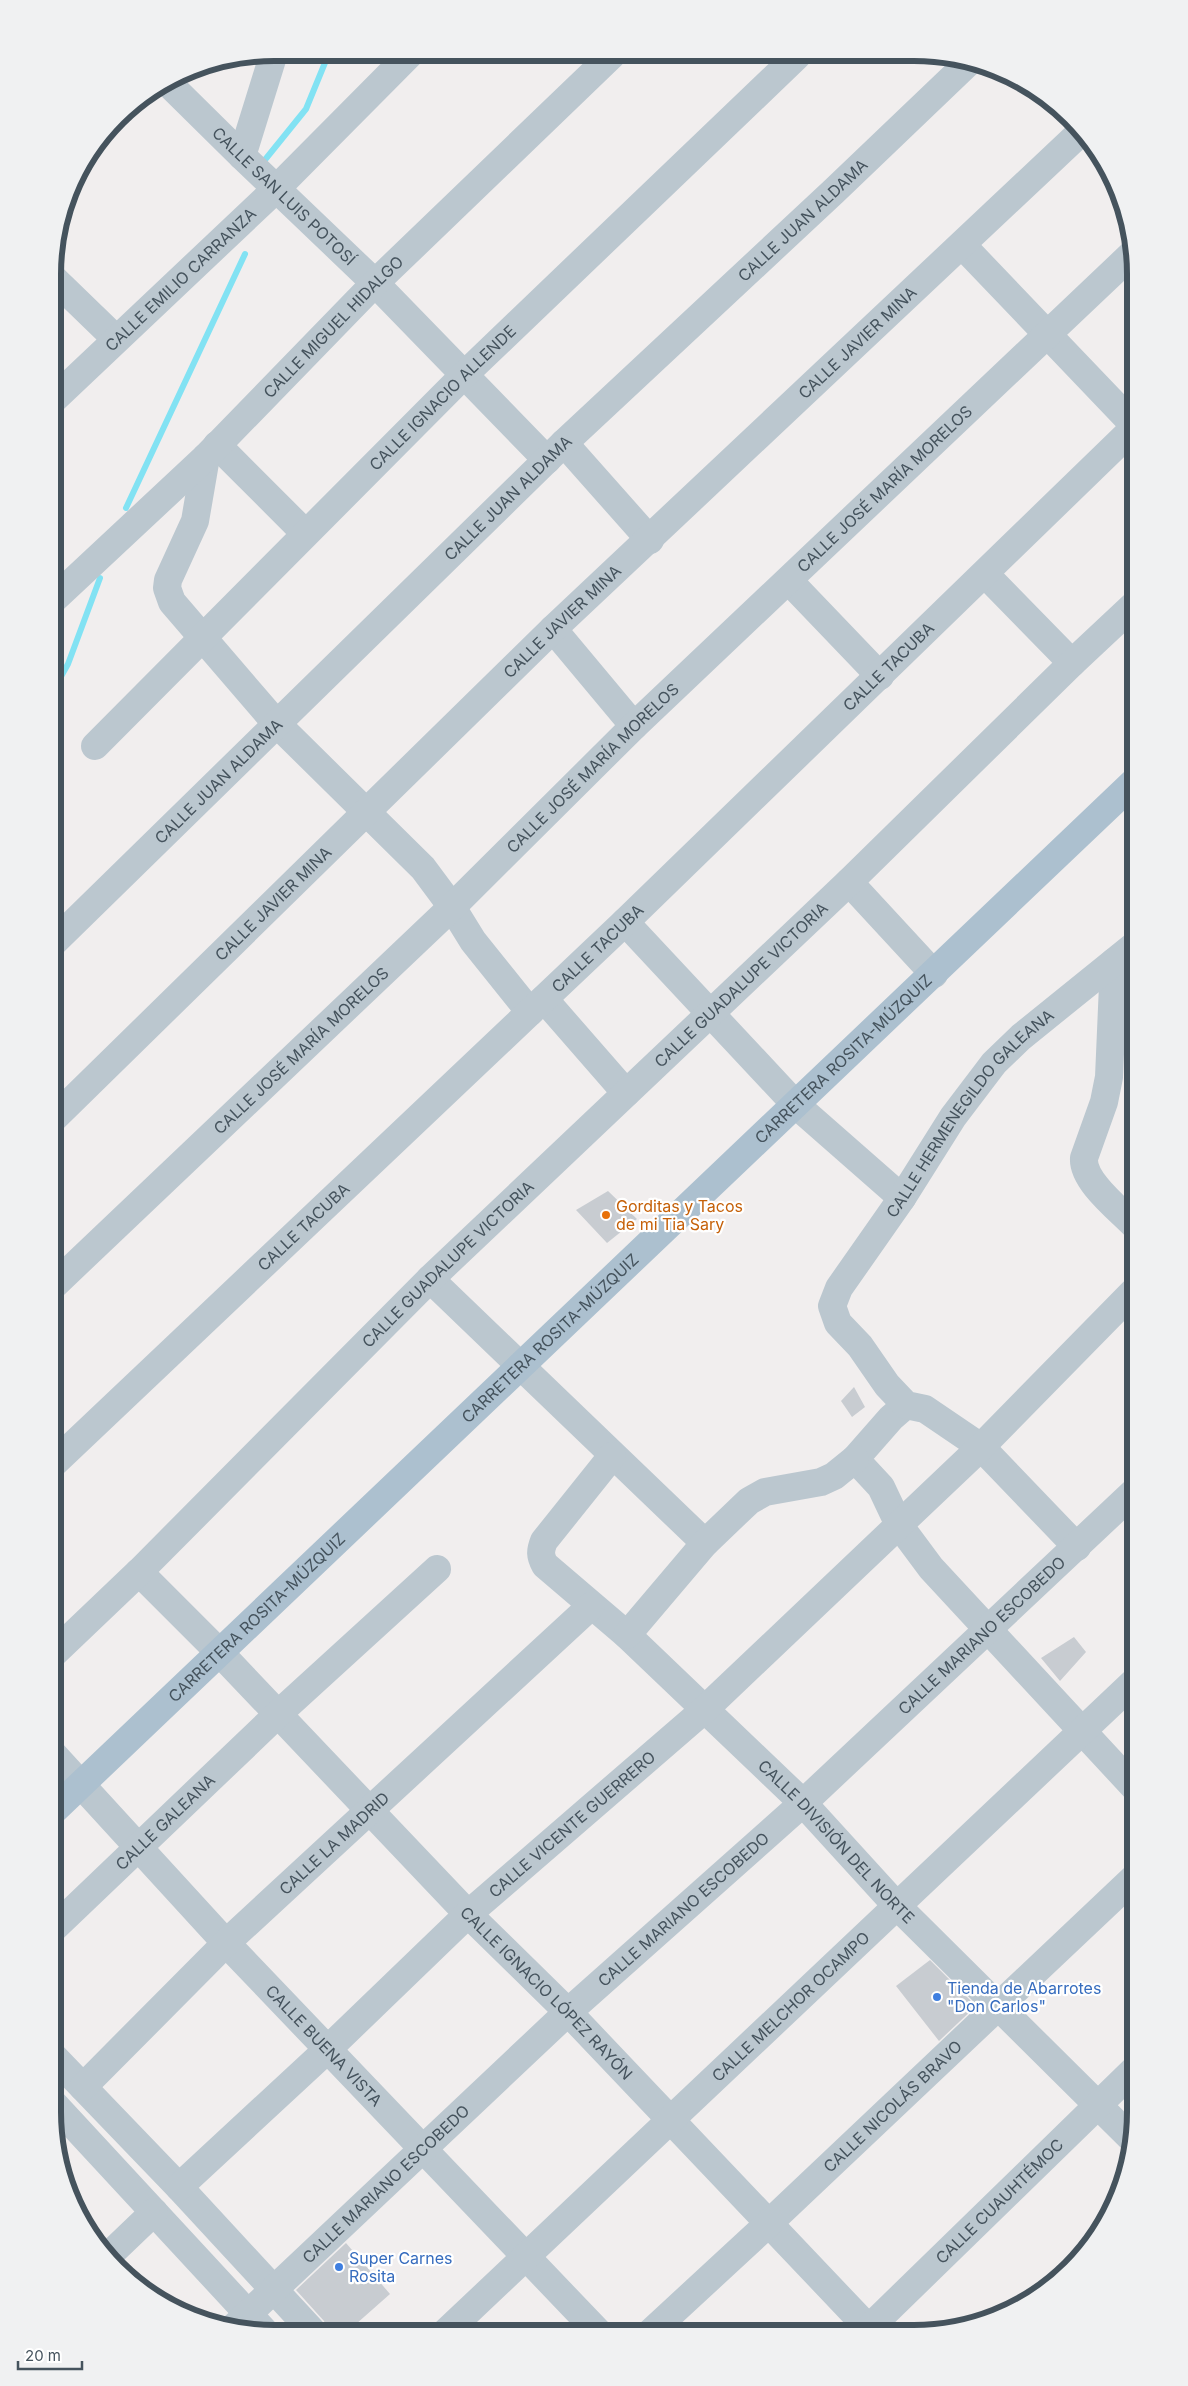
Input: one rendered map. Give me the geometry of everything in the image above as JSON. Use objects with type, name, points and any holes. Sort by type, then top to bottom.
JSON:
[{"type":"main road","name":"CARRETERA ROSITA-MÚZQUIZ","points":[[61,1804],[1127,789]]},
{"type":"street","points":[[242,156],[271,61]]},
{"type":"street","name":"CALLE EMILIO CARRANZA","points":[[61,392],[276,189],[403,61]]},
{"type":"street","name":"CALLE MIGUEL HIDALGO","points":[[61,592],[212,451],[375,282],[606,61]]},
{"type":"street","name":"CALLE IGNACIO ALLENDE","points":[[95,746],[465,374],[788,61]]},
{"type":"street","name":"CALLE JUAN ALDAMA","points":[[61,935],[556,451],[963,67]]},
{"type":"street","name":"CALLE SAN LUIS POTOSÍ","points":[[172,87],[276,189],[375,282],[465,374],[556,451],[650,540]]},
{"type":"street","name":"CALLE JAVIER MINA","points":[[61,1112],[554,629],[1077,137]]},
{"type":"street","points":[[963,246],[1127,418]]},
{"type":"street","name":"CALLE JOSÉ MARÍA MORELOS","points":[[61,1278],[452,906],[634,726],[1126,260]]},
{"type":"street","points":[[61,286],[116,340]]},
{"type":"street","name":"CALLE TACUBA","points":[[61,1456],[625,922],[1127,436]]},
{"type":"street","points":[[305,533],[212,451],[195,521],[168,580],[167,588],[172,602],[276,723],[423,868],[452,906],[472,941],[626,1093]]},
{"type":"street","points":[[985,574],[1072,663],[1127,611]]},
{"type":"street","points":[[789,581],[880,676]]},
{"type":"street","points":[[554,629],[634,726]]},
{"type":"street","name":"CALLE GUADALUPE VICTORIA","points":[[61,1646],[139,1572],[430,1279],[849,882],[1072,663]]},
{"type":"street","points":[[849,882],[934,974]]},
{"type":"street","points":[[625,922],[796,1105],[902,1198]]},
{"type":"street","name":"CALLE HERMENEGILDO GALEANA","points":[[906,1405],[887,1385],[860,1346],[838,1323],[832,1306],[839,1288],[902,1198],[953,1117],[994,1062],[1021,1037],[1127,951]]},
{"type":"street","points":[[1114,962],[1109,1077],[1104,1102],[1084,1158],[1083,1166],[1092,1182],[1127,1218]]},
{"type":"street","points":[[430,1279],[612,1456],[705,1543]]},
{"type":"street","name":"CALLE VICENTE GUERRERO","points":[[179,2187],[328,2049],[468,1914],[704,1710],[981,1447],[1127,1298]]},
{"type":"street","points":[[627,1635],[705,1543],[756,1496],[765,1492],[822,1482],[834,1476],[856,1459],[891,1418],[906,1405],[925,1409],[981,1447],[1077,1547]]},
{"type":"street","name":"CALLE DIVISIÓN DEL NORTE","points":[[612,1456],[544,1542],[540,1550],[541,1558],[545,1565],[627,1635],[803,1803],[896,1906],[1125,2133]]},
{"type":"street","points":[[856,1459],[881,1487],[899,1525],[932,1568],[988,1631],[1127,1779]]},
{"type":"street","name":"CALLE MARIANO ESCOBEDO","points":[[250,2323],[273,2289],[568,2012],[803,1803],[1127,1499]]},
{"type":"street","points":[[278,1714],[436,1569]]},
{"type":"street","name":"CALLE IGNACIO LÓPEZ RAYÓN","points":[[139,1572],[220,1653],[468,1914],[568,2012],[862,2325]]},
{"type":"street","name":"CALLE LA MADRID","points":[[83,2087],[226,1943],[592,1606]]},
{"type":"street","name":"CALLE MELCHOR OCAMPO","points":[[453,2325],[1127,1689]]},
{"type":"street","name":"CALLE GALEANA","points":[[61,1921],[278,1714]]},
{"type":"street","name":"CALLE BUENA VISTA","points":[[61,1763],[226,1943],[591,2325]]},
{"type":"street","name":"CALLE NICOLÁS BRAVO","points":[[659,2325],[1127,1885]]},
{"type":"street","points":[[61,2065],[179,2187],[306,2325]]},
{"type":"street","name":"CALLE CUAUHTÉMOC","points":[[876,2325],[1127,2077]]},
{"type":"street","points":[[61,2115],[154,2212],[248,2323]]},
{"type":"street","points":[[113,2251],[154,2212]]},
{"type":"building","name":"Gorditas y Tacos de mi Tia Sary","points":[[608,1191],[637,1219],[607,1243],[576,1210]]},
{"type":"building","points":[[854,1387],[865,1407],[852,1417],[841,1401]]},
{"type":"building","points":[[1074,1637],[1086,1652],[1060,1681],[1041,1658]]},
{"type":"building","name":"Tienda de Abarrotes \"Don Carlos\"","points":[[930,1960],[976,2006],[939,2041],[896,1986]]},
{"type":"building","name":"Super Carnes Rosita","points":[[346,2243],[390,2294],[355,2325],[325,2325],[296,2290]]},
{"type":"waterway","points":[[264,161],[306,109],[326,61]]},
{"type":"waterway","points":[[126,508],[245,254]]},
{"type":"waterway","points":[[61,676],[68,664],[100,578]]},
{"type":"place","name":"Gorditas y Tacos de mi Tia Sary","points":[[606,1215]]},
{"type":"place","name":"Tienda de Abarrotes \"Don Carlos\"","points":[[937,1997]]},
{"type":"place","name":"Super Carnes Rosita","points":[[339,2267]]}]
